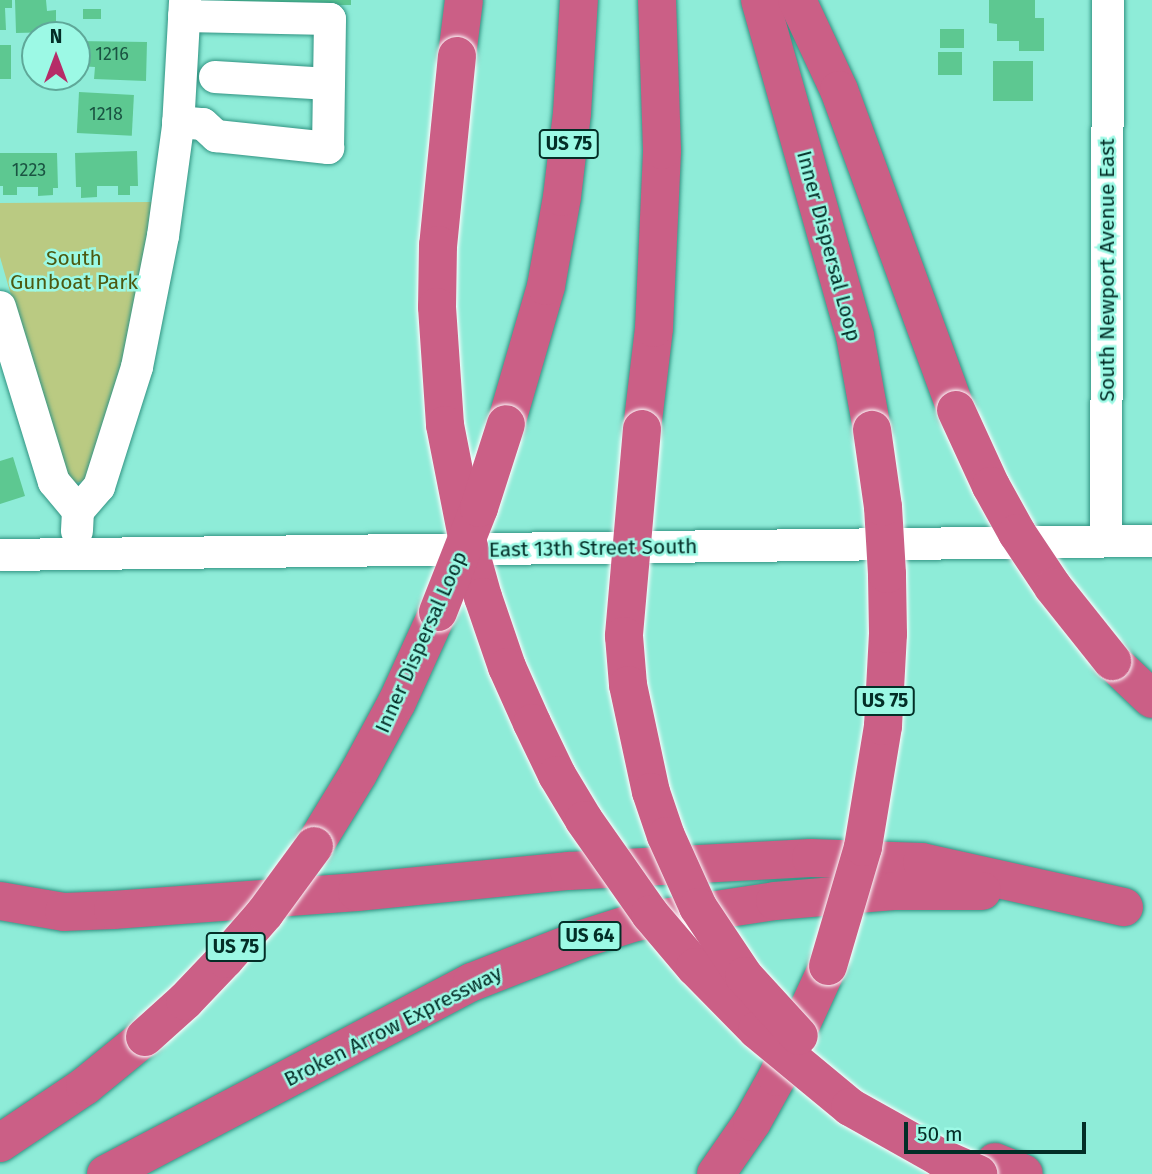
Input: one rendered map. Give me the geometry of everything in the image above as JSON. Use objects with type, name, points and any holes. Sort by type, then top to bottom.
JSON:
[{"type":"highway","points":[[464,0],[438,245],[437,320],[445,425],[454,481],[483,597],[507,667],[532,723],[557,775],[584,820],[650,914],[695,967],[757,1030],[850,1107],[939,1157],[999,1170]]},
{"type":"highway","name":"Inner Dispersal Loop","points":[[0,1143],[85,1086],[145,1037],[186,1001],[225,959],[265,913],[314,846],[358,774],[397,702],[438,612],[479,508],[546,286],[562,197],[572,114],[579,0]]},
{"type":"highway","points":[[657,0],[662,149],[654,328],[626,591],[628,685],[651,792],[666,836],[698,907],[744,975],[816,1053],[887,1107],[999,1170]]},
{"type":"highway","name":"Inner Dispersal Loop","points":[[716,1174],[752,1122],[810,1011],[846,914],[874,792],[883,726],[888,634],[883,507],[855,336],[760,0]]},
{"type":"highway","points":[[797,0],[839,90],[956,410],[1017,533],[1053,587],[1112,662],[1152,699]]},
{"type":"highway","points":[[0,901],[64,912],[113,910],[358,892],[569,871],[811,858],[922,862],[1138,910]]},
{"type":"highway","name":"Broken Arrow Expressway","points":[[106,1174],[472,982],[582,939],[635,922],[775,901],[894,891],[1009,892],[1138,910]]},
{"type":"street","name":"South Newport Avenue East","points":[[1104,540],[1108,0]]},
{"type":"street","points":[[76,555],[78,510],[99,487],[137,367],[163,236],[178,122],[184,8],[330,19],[328,148],[216,136],[202,124],[178,122]]},
{"type":"street","points":[[215,77],[329,84]]},
{"type":"street","points":[[0,307],[54,482],[78,510]]},
{"type":"street","name":"East 13th Street South","points":[[0,555],[1152,541]]},
{"type":"green space","name":"South Gunboat Park","points":[[152,202],[128,349],[87,480],[76,483],[69,479],[54,444],[0,257],[0,203]]},
{"type":"building","points":[[0,0],[12,0],[12,8],[5,8],[6,30],[0,30]]},
{"type":"building","points":[[15,0],[46,0],[47,11],[56,10],[56,21],[21,21],[21,33],[16,33]]},
{"type":"building","points":[[224,0],[351,0],[351,5],[224,6]]},
{"type":"building","points":[[989,0],[1035,0],[1035,18],[1044,18],[1044,51],[1019,51],[1019,41],[997,41],[997,24],[989,23]]},
{"type":"building","points":[[83,9],[101,9],[101,19],[83,19]]},
{"type":"building","points":[[940,29],[964,29],[964,48],[940,48]]},
{"type":"building","points":[[91,41],[147,42],[146,81],[94,79],[95,67],[91,67]]},
{"type":"building","points":[[0,45],[11,45],[11,79],[0,79]]},
{"type":"building","points":[[938,52],[962,52],[962,75],[938,75]]},
{"type":"building","points":[[993,61],[1033,61],[1033,101],[993,101]]},
{"type":"building","points":[[79,92],[134,95],[132,136],[77,133]]},
{"type":"building","points":[[137,151],[138,186],[130,186],[130,195],[118,195],[118,186],[97,186],[97,197],[81,198],[81,187],[76,187],[75,153]]},
{"type":"building","points":[[0,153],[57,153],[58,188],[53,188],[53,195],[38,196],[38,187],[17,187],[17,195],[3,195],[3,186],[0,186]]},
{"type":"building","points":[[13,457],[25,496],[0,504],[0,461]]}]
